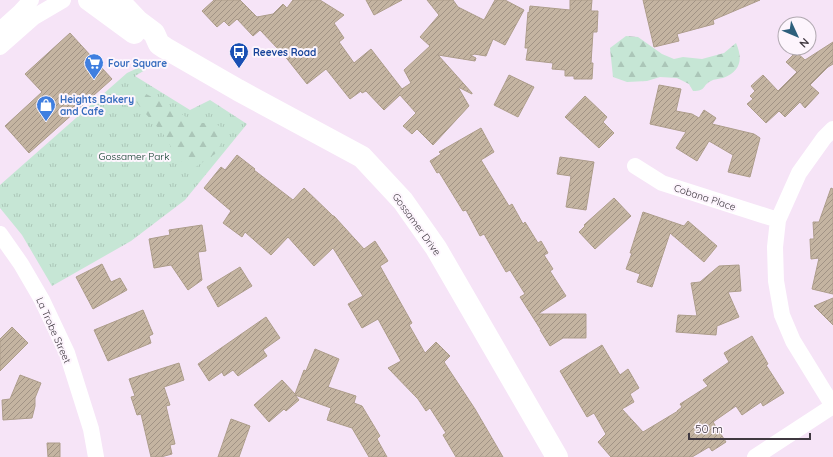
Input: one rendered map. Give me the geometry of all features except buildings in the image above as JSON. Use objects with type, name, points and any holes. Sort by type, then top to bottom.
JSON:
[{"type":"main road","name":"Gossamer Drive","points":[[89,0],[146,43],[159,44],[362,158],[403,201],[436,248],[557,457]]},
{"type":"main road","name":"Gossamer Drive","points":[[118,0],[138,21],[154,33],[159,44]]},
{"type":"street","points":[[0,30],[31,0]]},
{"type":"street","points":[[0,47],[34,17],[63,0]]},
{"type":"street","points":[[755,457],[833,406],[793,342],[782,316],[776,281],[775,247],[778,220],[799,173],[824,138],[833,129]]},
{"type":"street","name":"Cobana Place","points":[[635,166],[662,183],[778,220]]},
{"type":"street","name":"La Trobe Street","points":[[0,234],[21,264],[42,300],[67,353],[91,429],[96,457]]},
{"type":"green space","points":[[626,36],[638,37],[662,54],[674,59],[683,57],[702,59],[724,53],[736,43],[740,59],[739,64],[734,72],[723,78],[712,80],[702,89],[697,91],[693,91],[689,84],[677,78],[660,77],[647,81],[627,82],[613,77],[610,48]]},
{"type":"green space","name":"Gossamer Park","points":[[155,60],[152,66],[135,76],[190,110],[210,100],[247,124],[185,200],[131,241],[52,286],[22,235],[0,208],[0,185],[127,73]]},
{"type":"green space","points":[[136,89],[166,104],[189,119],[202,123],[214,123],[228,131],[215,154],[191,170],[177,157],[164,135],[132,96]]},
{"type":"place","name":"Reeves Road","points":[[239,69]]},
{"type":"place","name":"Four Square","points":[[94,80]]},
{"type":"place","name":"Heights Bakery and Cafe","points":[[46,122]]}]
